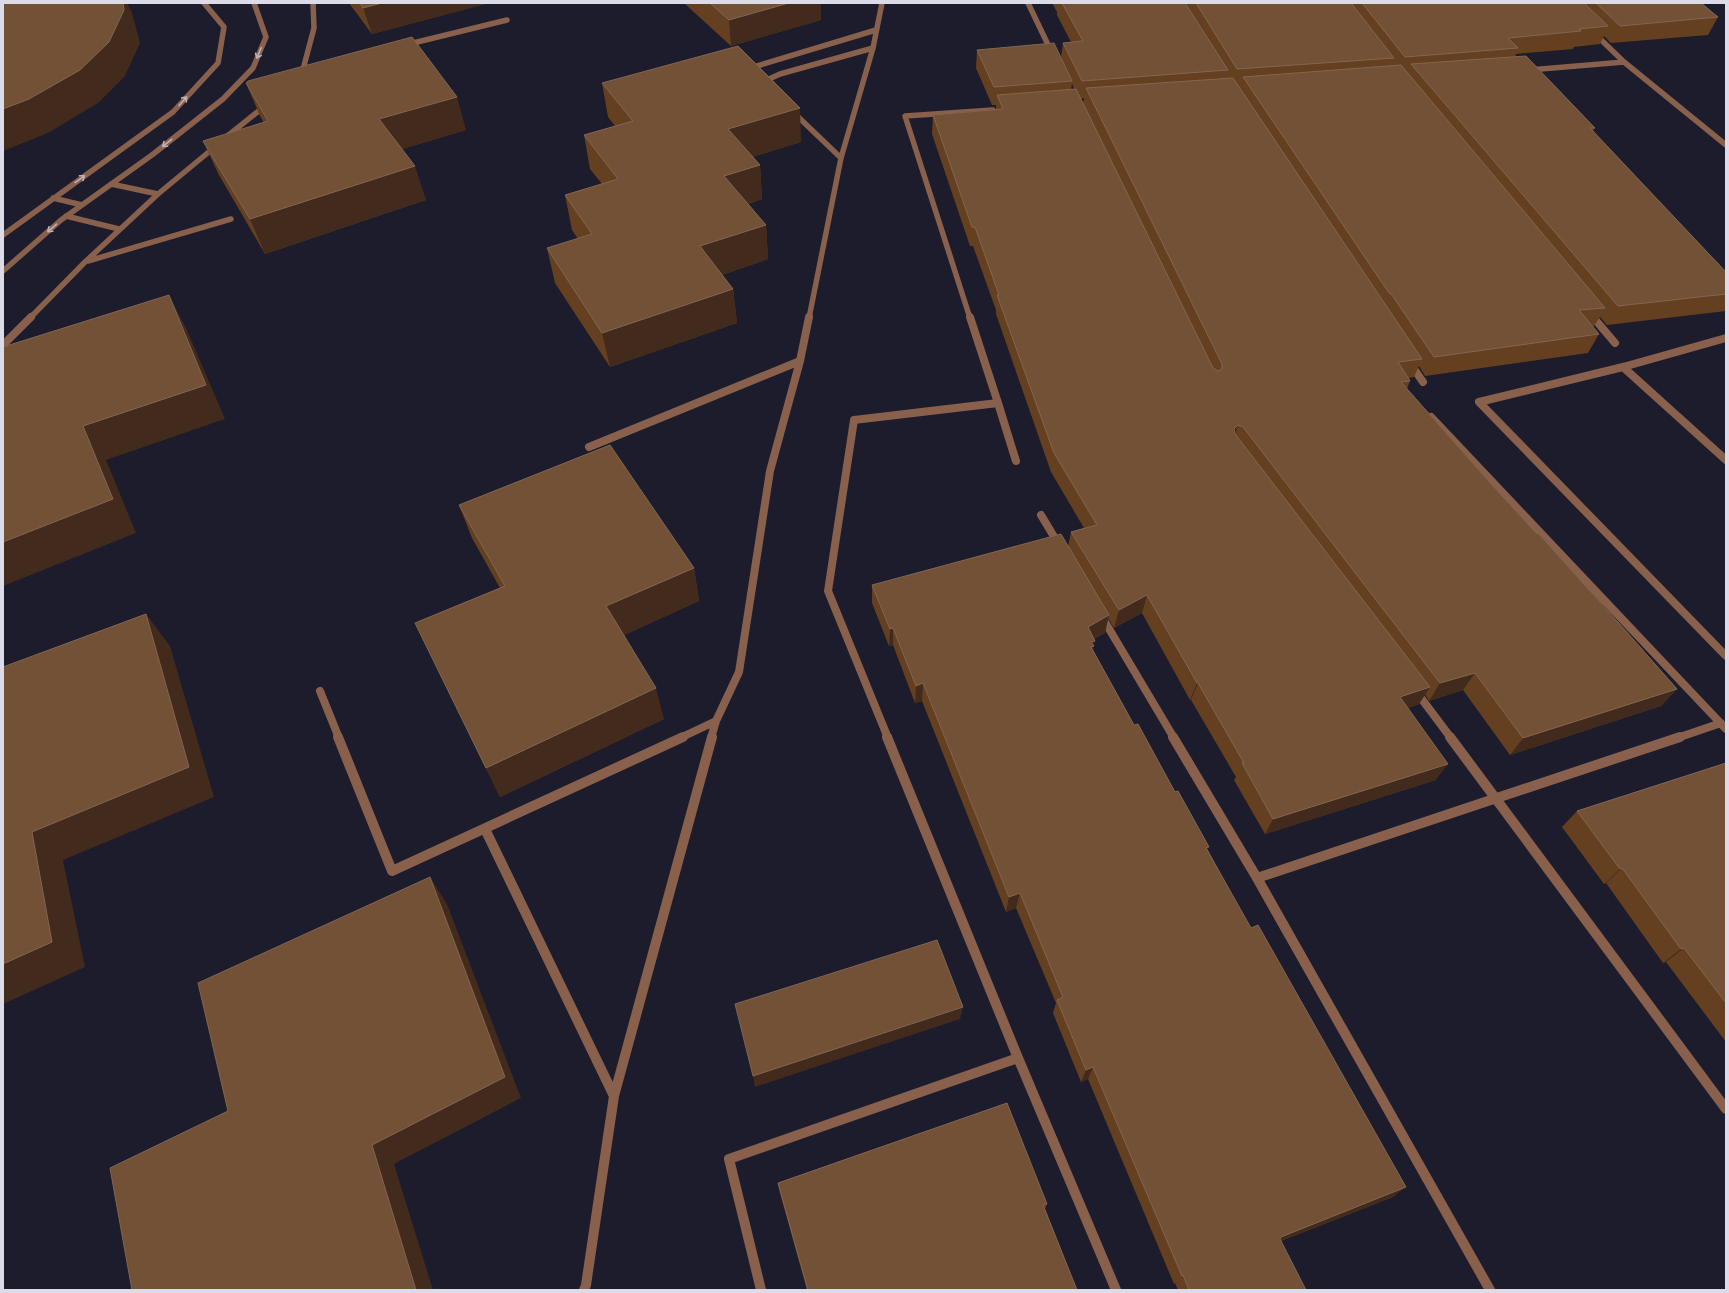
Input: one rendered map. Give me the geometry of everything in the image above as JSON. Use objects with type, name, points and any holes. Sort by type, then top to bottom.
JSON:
[{"type":"street","points":[[3,235],[173,112],[218,63],[224,27],[204,3]]},
{"type":"street","points":[[3,271],[66,216],[152,155],[223,99],[253,68],[266,37],[254,3]]},
{"type":"street","points":[[295,82],[301,77],[314,28],[313,3]]},
{"type":"street","points":[[584,1290],[586,1285],[614,1096],[716,721],[739,672],[770,471],[800,361],[840,158],[874,48],[882,3]]},
{"type":"street","points":[[1028,3],[1054,57]]},
{"type":"street","points":[[401,46],[507,20]]},
{"type":"street","points":[[744,70],[876,30]]},
{"type":"street","points":[[1591,30],[1624,62],[1726,145]]},
{"type":"street","points":[[773,92],[768,87],[769,79],[780,74],[874,48]]},
{"type":"street","points":[[1523,70],[1624,62]]},
{"type":"street","points":[[303,69],[311,68]]},
{"type":"street","points":[[3,345],[119,229],[158,194],[272,101]]},
{"type":"street","points":[[790,108],[840,158]]},
{"type":"street","points":[[999,110],[905,116],[1016,461]]},
{"type":"street","points":[[111,184],[158,194]]},
{"type":"street","points":[[53,198],[82,205]]},
{"type":"street","points":[[66,216],[119,229]]},
{"type":"street","points":[[85,262],[231,219]]},
{"type":"street","points":[[1585,306],[1615,343]]},
{"type":"street","points":[[1726,338],[1623,367],[1480,402],[1726,656]]},
{"type":"street","points":[[1406,356],[1423,382]]},
{"type":"street","points":[[589,447],[800,361]]},
{"type":"street","points":[[1623,367],[1726,460]]},
{"type":"street","points":[[998,404],[854,420],[828,591],[1018,1058],[1116,1290]]},
{"type":"street","points":[[1257,878],[1497,798],[1723,726],[1431,417]]},
{"type":"street","points":[[1041,515],[1066,556]]},
{"type":"street","points":[[1098,611],[1257,878],[1490,1290]]},
{"type":"street","points":[[1411,684],[1726,1108]]},
{"type":"street","points":[[320,691],[392,870],[485,829],[716,721]]},
{"type":"street","points":[[485,829],[614,1096]]},
{"type":"street","points":[[761,1290],[729,1159],[1018,1058]]},
{"type":"building","points":[[3,3],[123,3],[124,10],[109,42],[80,70],[29,99],[3,109]]},
{"type":"building","points":[[360,3],[382,3],[363,8]]},
{"type":"building","points":[[710,3],[789,3],[729,20]]},
{"type":"building","points":[[1062,3],[1185,3],[1228,70],[1082,81],[1063,43],[1083,41]]},
{"type":"building","points":[[1196,3],[1351,3],[1394,58],[1237,69]]},
{"type":"building","points":[[1362,3],[1584,3],[1608,26],[1579,29],[1581,31],[1508,38],[1518,48],[1405,57]]},
{"type":"building","points":[[1596,3],[1701,3],[1718,17],[1620,26]]},
{"type":"building","points":[[412,37],[457,97],[379,119],[415,166],[250,219],[203,141],[268,121],[246,83],[248,81]]},
{"type":"building","points":[[1054,43],[1072,81],[994,87],[977,50]]},
{"type":"building","points":[[738,46],[800,108],[728,129],[760,165],[724,176],[766,225],[700,246],[733,289],[602,333],[547,248],[592,234],[565,195],[618,179],[584,135],[633,121],[602,83]]},
{"type":"building","points":[[1526,56],[1595,128],[1590,128],[1726,272],[1726,294],[1618,306],[1411,64]]},
{"type":"building","points":[[1401,65],[1605,308],[1579,310],[1599,334],[1434,357],[1243,77]]},
{"type":"building","points":[[1233,78],[1422,359],[1398,362],[1410,381],[1401,382],[1677,689],[1523,738],[1475,673],[1440,683],[1243,427],[1238,425],[1234,429],[1235,434],[1430,687],[1400,697],[1448,764],[1273,819],[1242,763],[1244,763],[1147,595],[1119,610],[1071,532],[1097,525],[1054,453],[997,295],[999,295],[975,227],[972,227],[933,115],[1003,109],[997,95],[1076,89],[1213,368],[1218,371],[1222,369],[1222,364],[1086,88]]},
{"type":"building","points":[[169,295],[206,385],[83,426],[113,499],[3,542],[3,347]]},
{"type":"building","points":[[610,445],[694,568],[606,606],[656,688],[486,768],[415,623],[505,586],[459,505]]},
{"type":"building","points":[[1061,534],[1109,615],[1088,627],[1095,641],[1091,642],[1094,646],[1091,647],[1134,725],[1138,724],[1175,792],[1178,791],[1209,847],[1206,848],[1251,928],[1258,925],[1406,1187],[1281,1237],[1280,1239],[1306,1290],[1189,1290],[1093,1067],[1086,1070],[1057,1000],[1063,997],[1020,893],[1009,897],[923,683],[916,686],[893,628],[890,629],[872,585]]},
{"type":"building","points":[[146,614],[189,767],[32,832],[52,942],[3,964],[3,667]]},
{"type":"building","points":[[1726,763],[1726,1003],[1684,948],[1681,949],[1622,868],[1620,869],[1577,811]]},
{"type":"building","points":[[430,877],[505,1077],[372,1145],[416,1290],[132,1290],[110,1168],[228,1111],[198,983]]},
{"type":"building","points":[[937,940],[963,1007],[753,1076],[735,1004]]},
{"type":"building","points":[[1007,1103],[1047,1204],[1043,1205],[1077,1290],[808,1290],[778,1183]]}]
